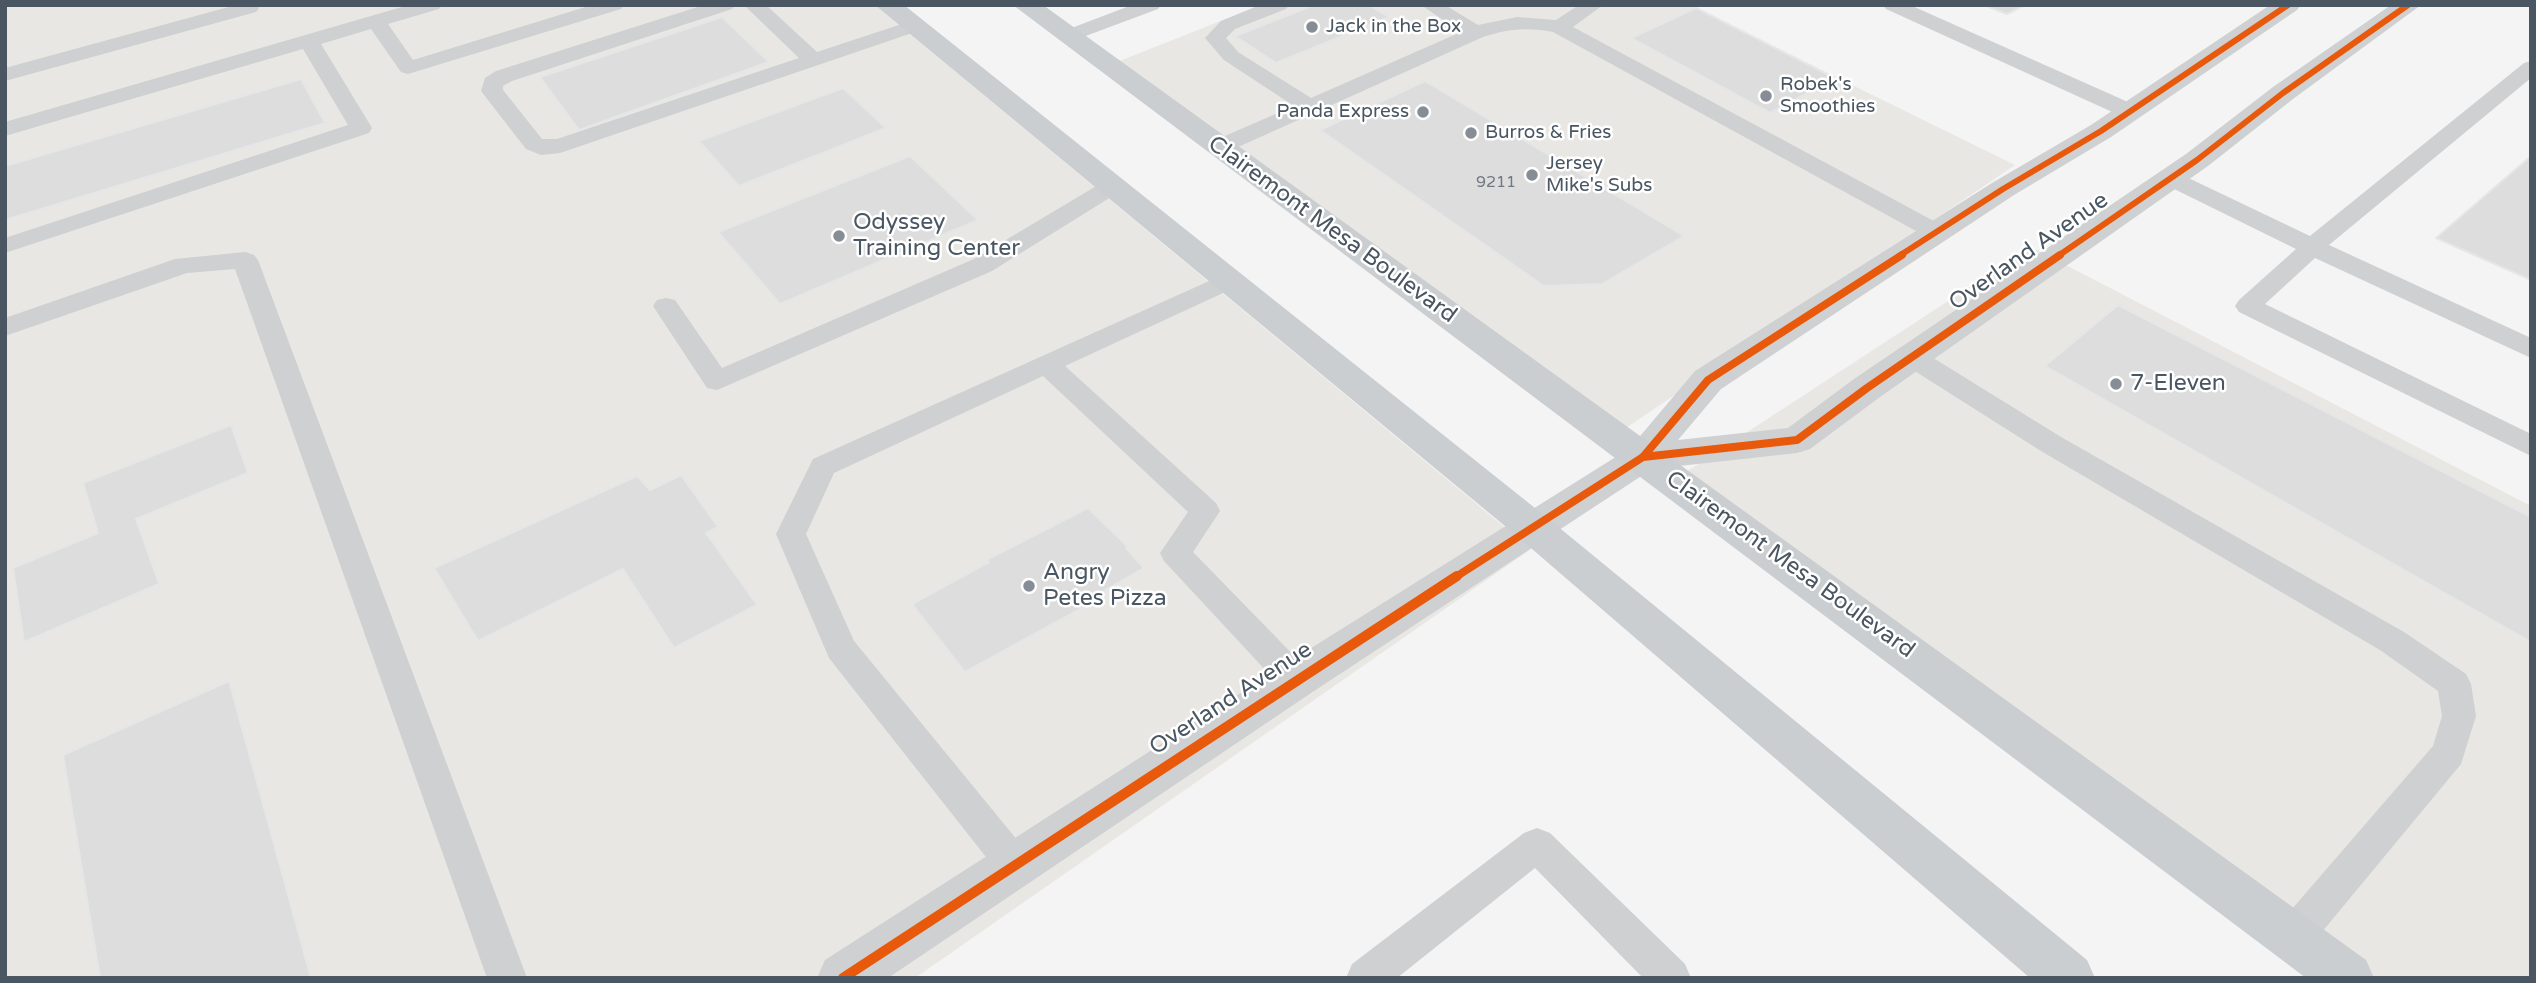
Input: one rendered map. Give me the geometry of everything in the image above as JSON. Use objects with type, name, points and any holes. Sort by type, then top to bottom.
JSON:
[{"type":"main road","points":[[888,5],[1531,526],[2069,978]]},
{"type":"main road","name":"Clairemont Mesa Boulevard","points":[[1026,5],[2348,978]]},
{"type":"street","name":"Overland Avenue","points":[[859,973],[1014,864],[1531,526],[1643,457],[1708,380],[2129,111],[2288,5]]},
{"type":"street","name":"Overland Avenue","points":[[1643,457],[1797,440],[2170,178],[2283,93],[2408,5]]},
{"type":"lane","points":[[5,75],[249,8],[247,5]]},
{"type":"lane","points":[[5,129],[432,5]]},
{"type":"lane","points":[[376,22],[408,68],[614,5]]},
{"type":"lane","points":[[725,5],[504,76],[493,83],[492,90],[534,144],[541,148],[550,147],[568,144],[914,26]]},
{"type":"lane","points":[[754,5],[814,61]]},
{"type":"lane","points":[[1068,36],[1151,5]]},
{"type":"lane","points":[[1279,5],[1228,25],[1215,38],[1231,56],[1309,106]]},
{"type":"lane","points":[[1431,5],[1476,33]]},
{"type":"lane","points":[[1559,27],[1593,5]]},
{"type":"lane","points":[[1893,5],[2129,111]]},
{"type":"lane","points":[[1219,147],[1476,33],[1502,23],[1531,21],[1559,27],[1936,232]]},
{"type":"lane","points":[[5,246],[361,128],[309,41]]},
{"type":"lane","points":[[2531,67],[2312,247],[2248,306],[2531,446]]},
{"type":"lane","points":[[2170,178],[2531,349]]},
{"type":"lane","points":[[666,306],[717,381],[983,265],[1111,187]]},
{"type":"lane","points":[[5,327],[184,265],[245,260],[507,978]]},
{"type":"lane","points":[[1014,864],[841,649],[791,534],[823,466],[1227,281]]},
{"type":"lane","points":[[1912,357],[2051,444],[2392,641],[2454,684],[2459,716],[2449,753],[2294,937]]},
{"type":"lane","points":[[1046,364],[1205,511],[1175,553],[1296,680]]},
{"type":"lane","points":[[1366,978],[1537,845],[1671,978]]},
{"type":"shaded area","points":[[5,5],[875,5],[1531,549],[915,978],[5,978]]},
{"type":"shaded area","points":[[1261,5],[1689,5],[2015,165],[1626,428],[1117,62]]},
{"type":"shaded area","points":[[2031,247],[2531,506],[2531,978],[2376,978],[1686,472]]},
{"type":"building","name":"Jack in the Box","points":[[1314,5],[1368,5],[1389,17],[1276,63],[1235,36]]},
{"type":"building","points":[[1984,5],[2025,5],[2007,14]]},
{"type":"building","points":[[1696,8],[1835,78],[1770,113],[1631,38]]},
{"type":"building","points":[[722,17],[769,62],[579,130],[540,77]]},
{"type":"building","points":[[301,79],[325,123],[5,220],[5,166]]},
{"type":"building","points":[[1425,81],[1684,236],[1602,284],[1544,286],[1320,130]]},
{"type":"building","points":[[843,88],[886,128],[739,186],[699,141]]},
{"type":"building","points":[[910,156],[978,220],[780,304],[718,232]]},
{"type":"building","points":[[2531,156],[2531,280],[2436,238]]},
{"type":"building","points":[[2118,305],[2531,517],[2531,642],[2045,366]]},
{"type":"building","points":[[231,425],[248,473],[136,519],[159,584],[24,642],[13,568],[98,533],[83,483]]},
{"type":"building","points":[[681,475],[718,527],[706,533],[757,605],[674,648],[623,569],[478,641],[434,568],[637,476],[650,490]]},
{"type":"building","name":"Angry Petes Pizza","points":[[1088,508],[1128,547],[1126,548],[1144,568],[1079,605],[1082,608],[965,672],[912,604],[989,562],[986,560]]},
{"type":"building","points":[[229,681],[311,978],[100,978],[63,755]]},
{"type":"cycle path","points":[[843,978],[1296,680],[1643,457],[1708,380],[2003,189],[2101,131],[2288,5]]},
{"type":"cycle path","points":[[1643,457],[1797,440],[1867,388],[2197,160],[2283,93],[2408,5]]},
{"type":"place","name":"Jack in the Box","points":[[1312,27]]},
{"type":"place","name":"Robek's Smoothies","points":[[1766,96]]},
{"type":"place","name":"Panda Express","points":[[1423,112]]},
{"type":"place","name":"Burros & Fries","points":[[1471,133]]},
{"type":"place","name":"Jersey Mike's Subs","points":[[1532,175]]},
{"type":"place","name":"Odyssey Training Center","points":[[839,236]]},
{"type":"place","name":"7-Eleven","points":[[2116,384]]},
{"type":"place","name":"Angry Petes Pizza","points":[[1029,586]]}]
